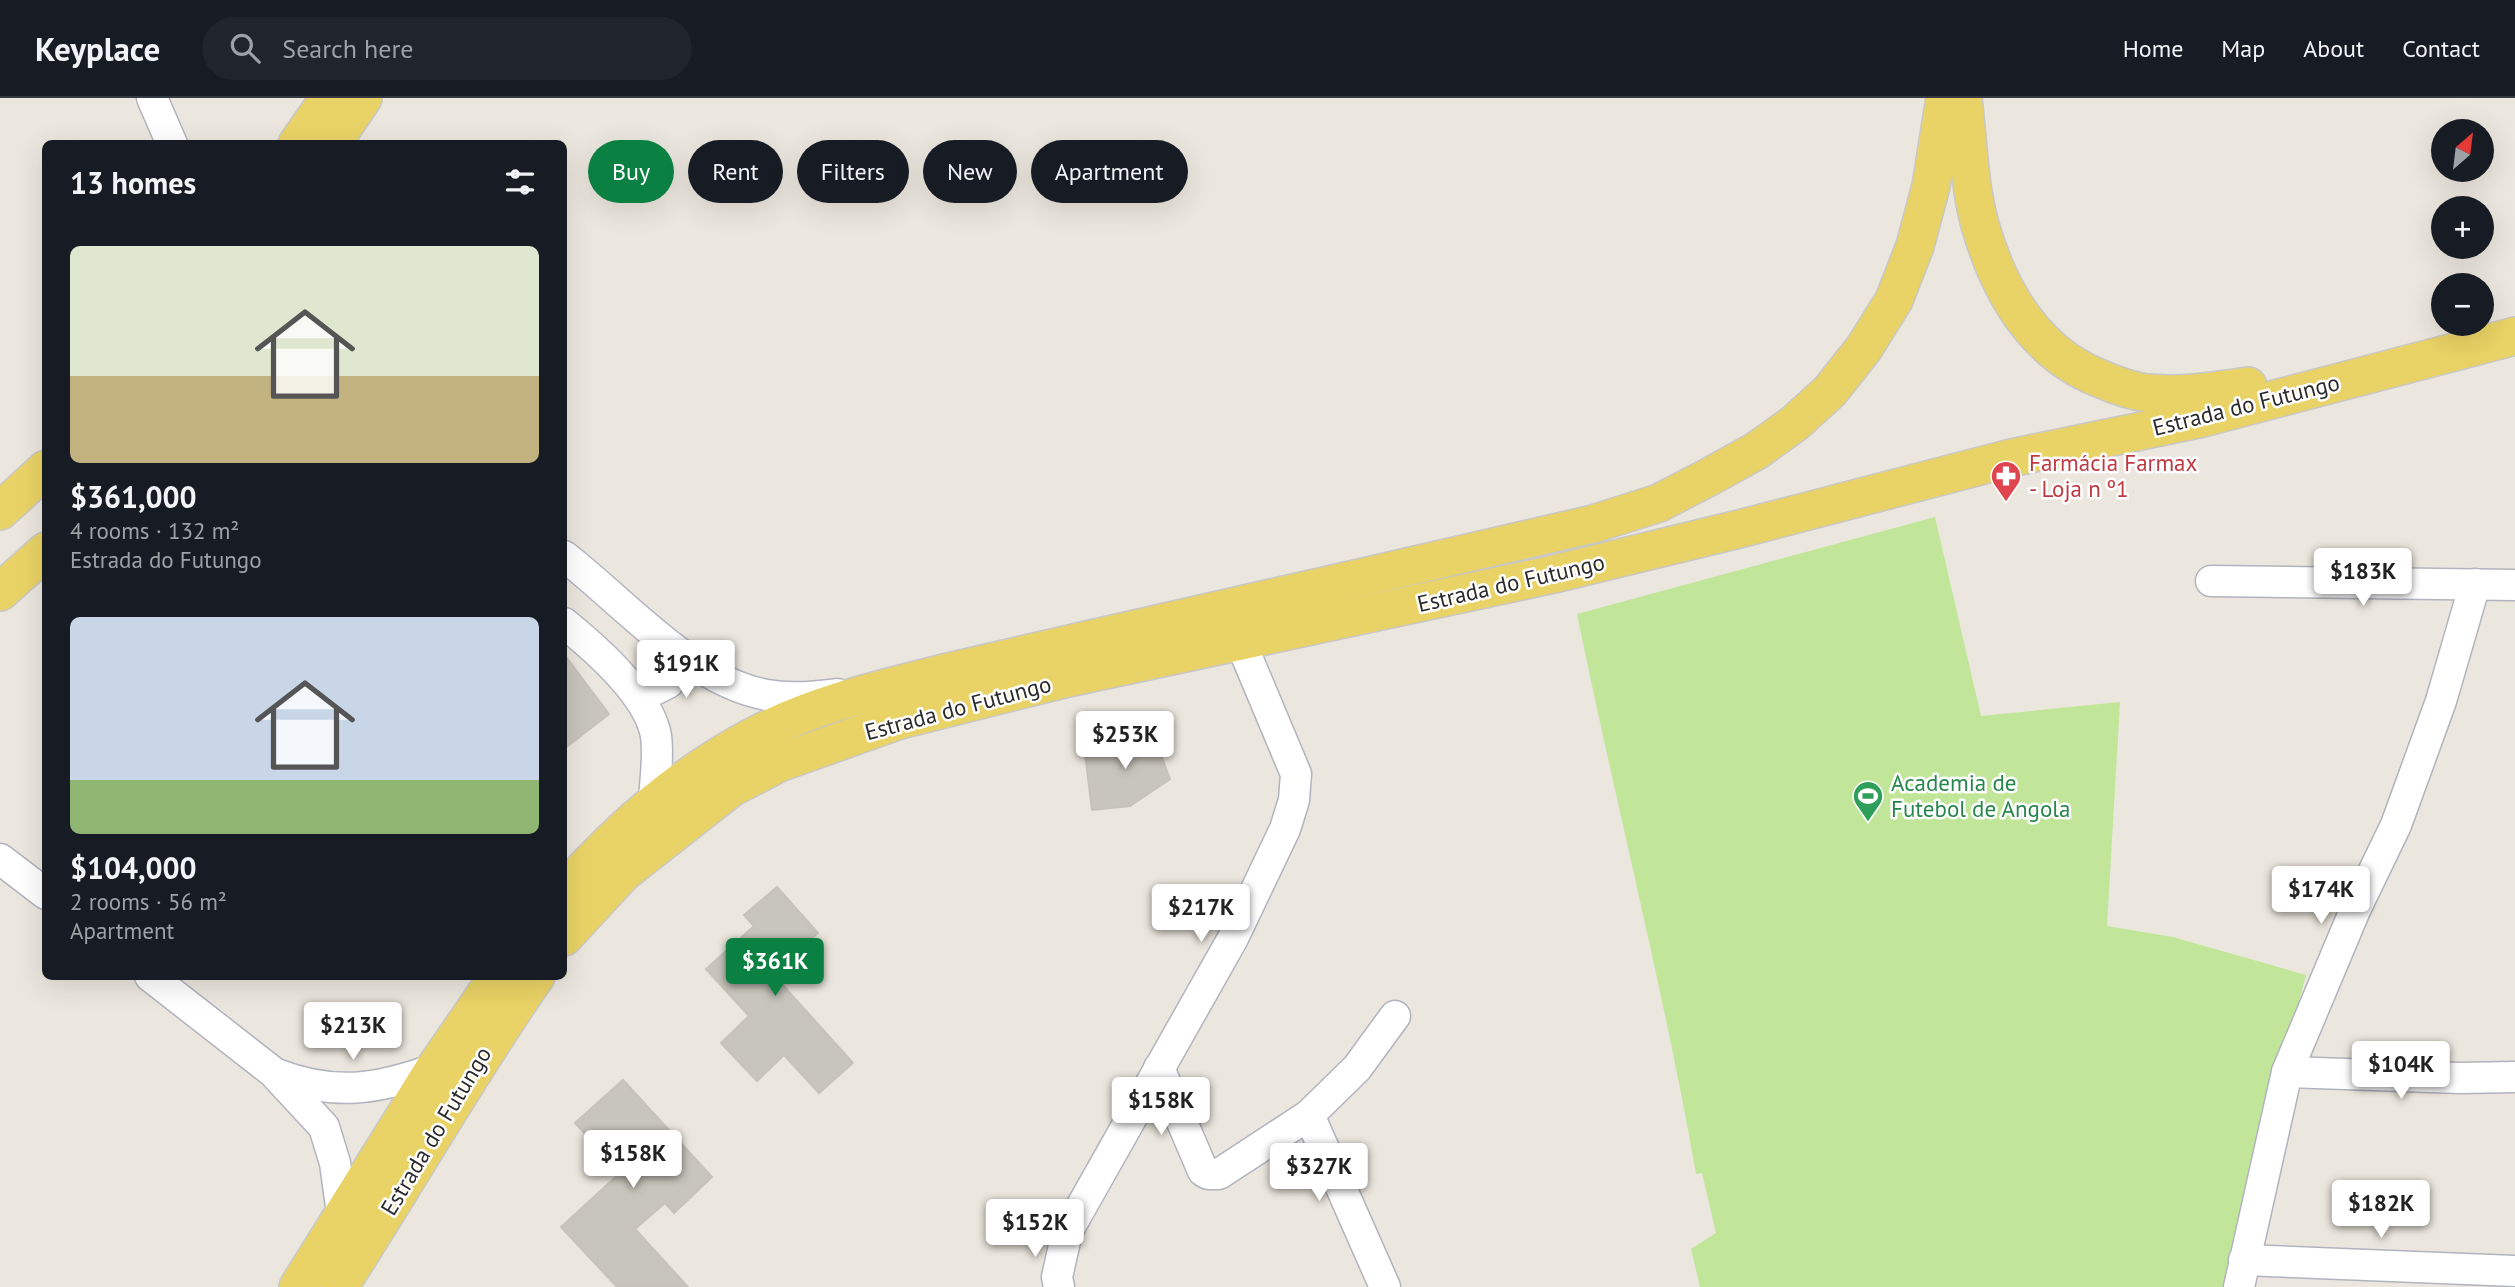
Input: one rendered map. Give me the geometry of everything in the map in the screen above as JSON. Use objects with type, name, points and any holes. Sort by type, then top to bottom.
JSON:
[{"type":"main road","points":[[300,140],[328,98]]},
{"type":"main road","points":[[335,140],[363,98]]},
{"type":"main road","name":"Estrada do Futungo","points":[[567,888],[602,848],[654,801],[709,761],[759,733],[819,707],[883,688],[1593,524],[1659,503],[1709,477],[1795,424],[1830,391],[1864,348],[1894,300],[1915,246],[1931,186],[1945,98]]},
{"type":"main road","points":[[1962,98],[1975,201],[1995,268],[2026,324],[2039,339],[2070,365],[2115,385],[2144,393],[2178,394],[2422,359]]},
{"type":"main road","name":"Estrada do Futungo","points":[[567,934],[623,873],[731,788],[779,763],[900,720],[1064,679],[1567,571],[2011,458],[2199,419],[2515,336]]},
{"type":"main road","points":[[0,511],[42,473]]},
{"type":"main road","points":[[0,592],[42,555]]},
{"type":"main road","name":"Estrada do Futungo","points":[[298,1287],[434,1069],[495,980]]},
{"type":"main road","name":"Estrada do Futungo","points":[[339,1287],[491,1042],[533,980]]},
{"type":"street","points":[[152,98],[170,140]]},
{"type":"street","points":[[567,559],[670,647],[722,679],[768,695],[828,695],[883,688]]},
{"type":"street","points":[[2211,581],[2515,584]]},
{"type":"street","points":[[2475,584],[2441,701],[2396,825],[2355,910],[2287,1072],[2242,1273],[2515,1271]]},
{"type":"street","points":[[567,626],[632,687],[646,707],[656,733],[654,801]]},
{"type":"street","points":[[1059,1287],[1057,1277],[1067,1232],[1233,938],[1285,829],[1294,800],[1296,774],[1241,643]]},
{"type":"street","points":[[632,687],[652,691],[668,682],[674,666],[670,647]]},
{"type":"street","points":[[0,859],[42,891]]},
{"type":"street","points":[[155,980],[273,1072],[324,1127],[335,1163],[342,1214]]},
{"type":"street","points":[[1160,1068],[1203,1171],[1219,1174],[1309,1115],[1357,1068],[1395,1016]]},
{"type":"street","points":[[273,1072],[304,1084],[338,1089],[401,1081],[434,1069]]},
{"type":"street","points":[[2287,1072],[2460,1078],[2515,1077]]},
{"type":"street","points":[[1309,1115],[1385,1287]]},
{"type":"green space","name":"Academia de Futebol de Angola","points":[[1935,517],[1981,716],[2120,702],[2107,926],[2173,937],[2306,975],[2266,1126],[2232,1287],[1700,1287],[1691,1249],[1716,1233],[1702,1173],[1696,1174],[1669,1033],[1577,614]]},
{"type":"building","points":[[567,658],[609,714],[567,747]]},
{"type":"building","points":[[1150,726],[1170,779],[1130,806],[1092,810],[1085,754]]},
{"type":"building","points":[[777,887],[818,933],[772,973],[853,1063],[819,1093],[784,1055],[757,1081],[721,1043],[749,1016],[706,969],[754,926],[744,915]]},
{"type":"building","points":[[623,1080],[712,1177],[674,1213],[665,1203],[635,1229],[688,1287],[617,1287],[561,1227],[621,1172],[575,1123]]},
{"type":"place","name":"Farmácia Farmax - Loja n º1","points":[[2006,503]]},
{"type":"place","name":"Academia de Futebol de Angola","points":[[1868,823]]}]
